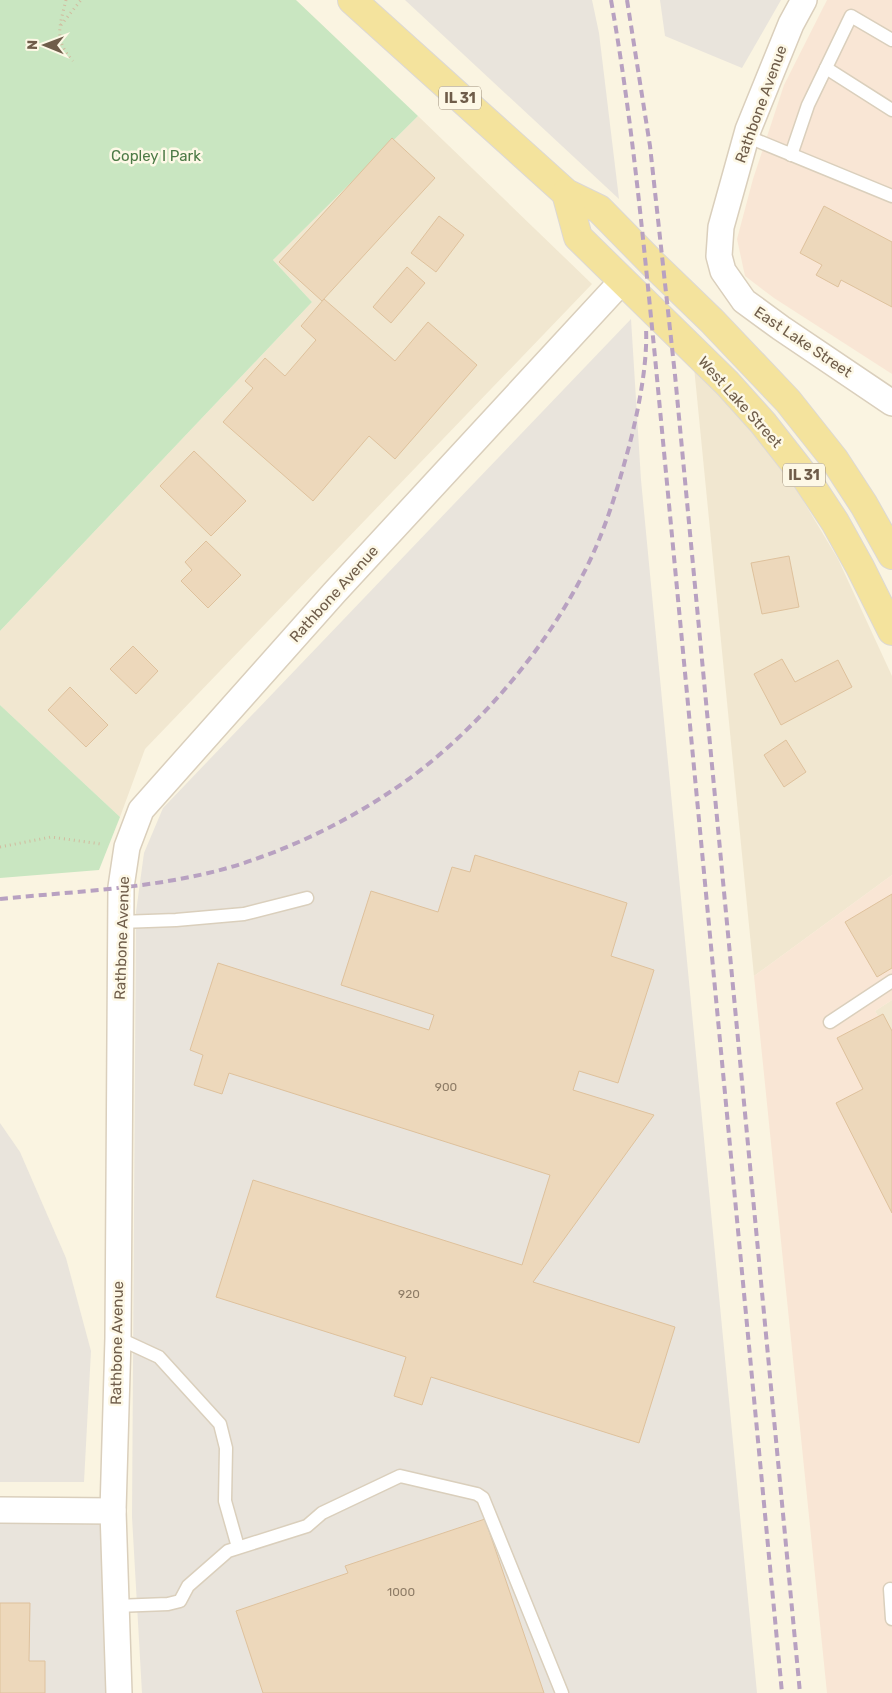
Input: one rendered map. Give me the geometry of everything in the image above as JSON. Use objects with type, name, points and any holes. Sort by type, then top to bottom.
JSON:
[{"type":"main road","name":"IL 31","points":[[352,0],[566,193],[600,209],[750,360],[788,401],[834,459],[864,505],[892,555]]},
{"type":"main road","name":"West Lake Street","points":[[566,193],[578,236],[622,282],[726,383],[763,423],[806,478],[835,522],[892,631]]},
{"type":"main road","points":[[864,505],[892,510]]},
{"type":"street","name":"Rathbone Avenue","points":[[723,271],[719,256],[721,227],[746,136],[790,24],[804,0]]},
{"type":"street","name":"East Lake Street","points":[[723,271],[744,301],[892,403]]},
{"type":"street","name":"Rathbone Avenue","points":[[119,1693],[112,1511],[118,1338],[120,922],[121,887],[127,847],[141,810],[334,593],[622,282]]},
{"type":"street","points":[[0,1510],[112,1511]]},
{"type":"lane","points":[[791,155],[808,105],[851,16],[892,40]]},
{"type":"lane","points":[[826,68],[892,110]]},
{"type":"lane","points":[[746,136],[892,196]]},
{"type":"lane","points":[[120,922],[176,920],[244,914],[307,898]]},
{"type":"lane","points":[[830,1022],[892,981]]},
{"type":"lane","points":[[118,1338],[160,1357],[220,1424],[226,1448],[225,1501],[238,1547]]},
{"type":"lane","points":[[116,1606],[168,1604],[180,1601],[188,1586],[228,1551],[308,1526],[322,1513],[400,1476],[477,1494],[483,1498],[562,1693]]},
{"type":"lane","points":[[892,1590],[890,1589],[892,1619]]},
{"type":"path","points":[[66,0],[60,25],[60,40],[64,52],[73,61]]},
{"type":"path","points":[[60,25],[81,0]]},
{"type":"path","points":[[0,847],[51,838],[127,847]]},
{"type":"shaded area","points":[[405,0],[592,0],[599,33],[619,199]]},
{"type":"shaded area","points":[[660,0],[781,0],[742,68],[665,36]]},
{"type":"shaded area","points":[[827,0],[892,0],[892,374],[774,298],[745,276],[737,239],[753,179],[784,85]]},
{"type":"shaded area","points":[[418,116],[592,284],[145,749],[120,817],[0,705],[0,631],[312,302],[273,260]]},
{"type":"shaded area","points":[[631,319],[641,480],[757,1693],[142,1693],[132,1517],[136,912],[144,853],[163,808]]},
{"type":"shaded area","points":[[694,367],[743,418],[786,472],[838,559],[892,676],[892,875],[754,976]]},
{"type":"shaded area","points":[[892,875],[892,1000],[875,1011],[892,1040],[892,1693],[827,1693],[754,976]]},
{"type":"shaded area","points":[[892,1000],[892,1040],[875,1011]]},
{"type":"shaded area","points":[[0,1123],[20,1152],[66,1258],[91,1351],[84,1482],[0,1482]]},
{"type":"shaded area","points":[[0,1523],[104,1524],[108,1693],[0,1693]]},
{"type":"green space","name":"Copley I Park","points":[[0,0],[296,0],[418,116],[273,260],[312,302],[0,631]]},
{"type":"green space","points":[[0,705],[120,817],[99,870],[0,878]]},
{"type":"building","points":[[392,138],[435,178],[322,301],[279,262]]},
{"type":"building","points":[[824,206],[892,242],[892,307],[841,280],[838,287],[816,275],[822,265],[800,253]]},
{"type":"building","points":[[439,216],[464,235],[436,272],[411,253]]},
{"type":"building","points":[[407,267],[425,283],[391,323],[373,307]]},
{"type":"building","points":[[324,299],[395,361],[428,322],[477,365],[395,459],[369,436],[313,501],[223,422],[253,388],[245,381],[265,358],[285,376],[316,340],[301,326]]},
{"type":"building","points":[[194,451],[246,501],[211,536],[160,486]]},
{"type":"building","points":[[206,541],[241,575],[208,608],[181,581],[192,570],[185,562]]},
{"type":"building","points":[[789,556],[799,607],[762,614],[751,563]]},
{"type":"building","points":[[133,646],[158,671],[136,694],[110,669]]},
{"type":"building","points":[[782,659],[795,682],[838,660],[852,687],[781,725],[754,674]]},
{"type":"building","points":[[70,687],[108,725],[86,747],[48,710]]},
{"type":"building","points":[[786,740],[806,772],[784,787],[764,755]]},
{"type":"building","points":[[475,855],[627,903],[611,956],[654,970],[618,1083],[579,1071],[573,1090],[654,1115],[533,1282],[675,1327],[639,1443],[431,1377],[422,1405],[394,1396],[406,1357],[216,1297],[253,1180],[522,1265],[550,1175],[229,1073],[222,1094],[194,1085],[203,1055],[190,1050],[218,963],[429,1030],[434,1015],[341,985],[371,891],[438,912],[452,867],[470,872]]},
{"type":"building","points":[[892,894],[892,968],[877,977],[845,922]]},
{"type":"building","points":[[883,1014],[892,1031],[892,1213],[836,1103],[863,1089],[837,1038]]},
{"type":"building","points":[[485,1519],[544,1693],[263,1693],[236,1611],[348,1573],[345,1566]]},
{"type":"building","points":[[0,1603],[30,1603],[29,1661],[45,1661],[45,1693],[0,1693]]},
{"type":"railway","points":[[611,0],[631,133],[655,357],[782,1693]]},
{"type":"railway","points":[[627,0],[650,146],[675,375],[800,1693]]},
{"type":"railway","points":[[0,899],[165,882],[230,867],[261,857],[311,836],[360,811],[390,792],[452,744],[510,684],[535,651],[559,617],[596,547],[615,494],[633,430],[643,377],[646,328]]}]
